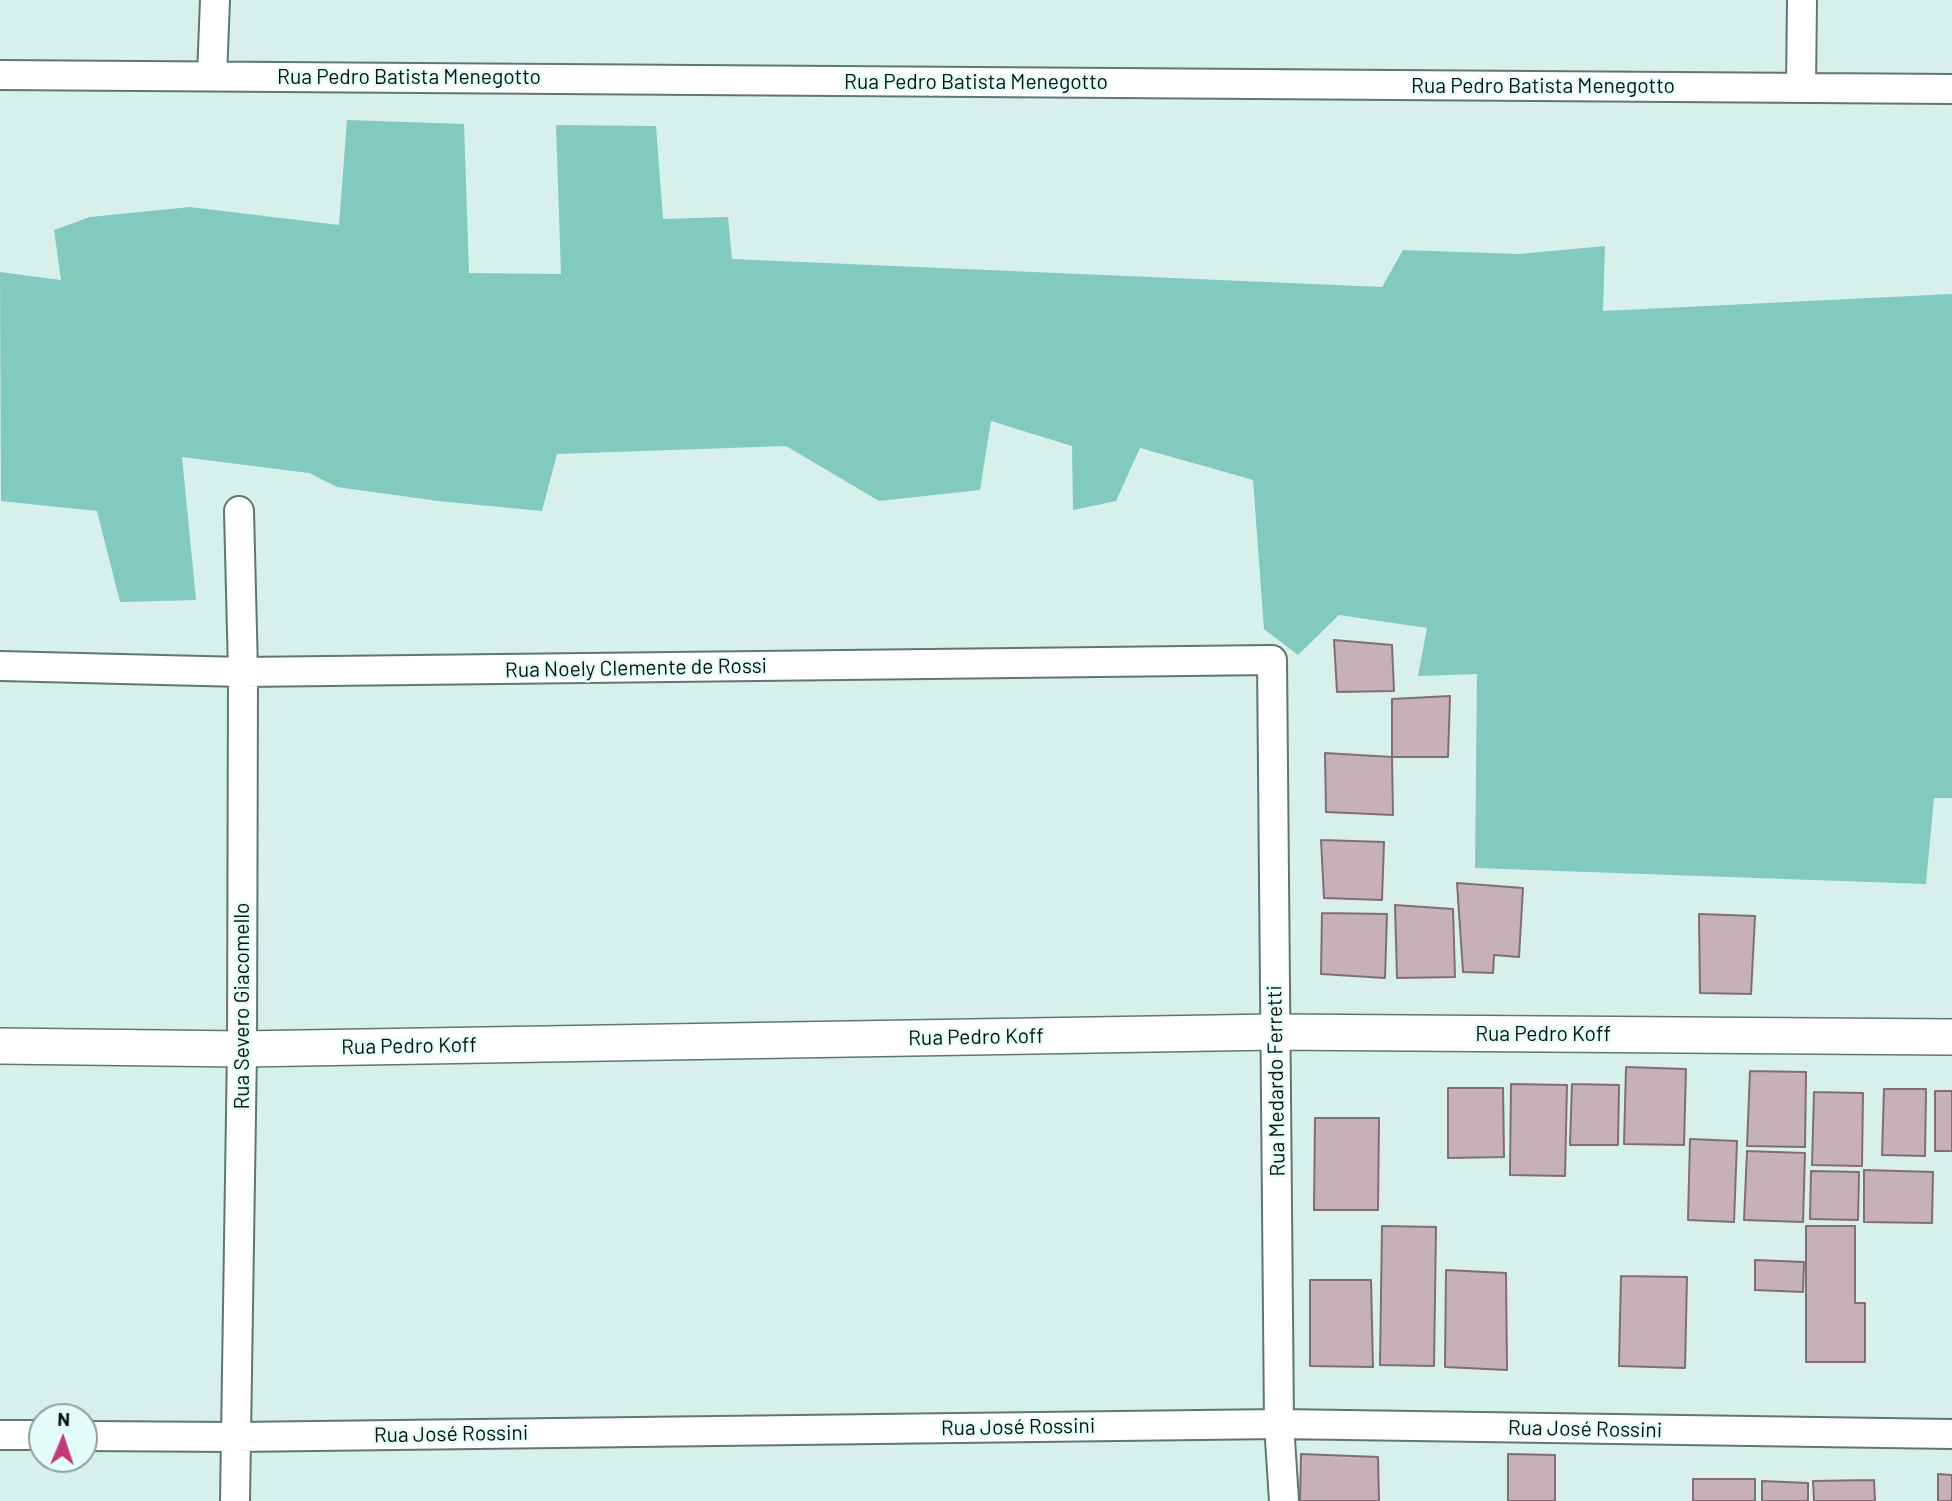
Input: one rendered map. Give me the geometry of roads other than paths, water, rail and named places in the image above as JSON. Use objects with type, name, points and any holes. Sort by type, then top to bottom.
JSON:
[{"type":"street","points":[[212,76],[215,0]]},
{"type":"street","points":[[1801,88],[1802,0]]},
{"type":"street","name":"Rua Pedro Batista Menegotto","points":[[0,75],[1952,89]]},
{"type":"street","name":"Rua Severo Giacomello","points":[[234,1501],[242,1048],[243,672],[239,511]]},
{"type":"street","name":"Rua Noely Clemente de Rossi","points":[[0,666],[243,672],[1272,660]]},
{"type":"street","name":"Rua Medardo Ferretti","points":[[1272,660],[1279,1424],[1284,1501]]},
{"type":"street","name":"Rua Pedro Koff","points":[[0,1046],[242,1048],[1275,1032],[1952,1037]]},
{"type":"street","name":"Rua José Rossini","points":[[98,1436],[235,1437],[1279,1424],[1952,1434]]},
{"type":"street","points":[[0,1435],[28,1436]]}]
